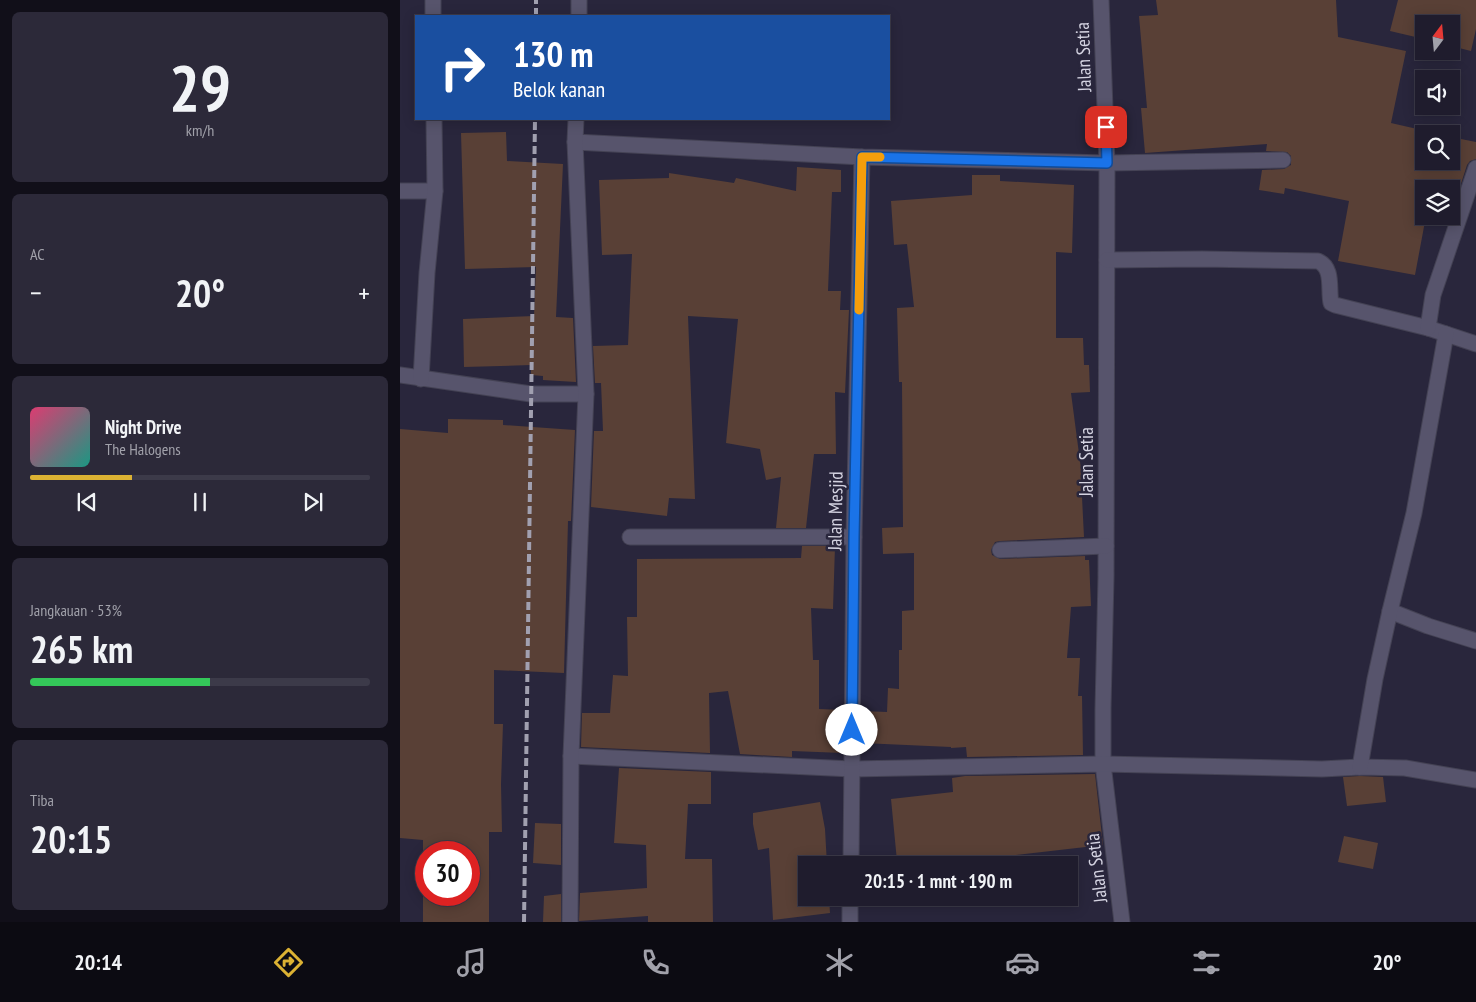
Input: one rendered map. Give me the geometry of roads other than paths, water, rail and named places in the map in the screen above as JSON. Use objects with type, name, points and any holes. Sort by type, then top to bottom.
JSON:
[{"type":"street","points":[[433,0],[433,15]]},
{"type":"street","points":[[579,0],[579,15]]},
{"type":"street","name":"Jalan Setia","points":[[1101,0],[1107,163],[1106,546],[1103,764],[1122,922]]},
{"type":"street","points":[[421,379],[427,272],[435,191],[434,120]]},
{"type":"street","points":[[570,922],[571,756],[586,394],[575,142],[576,120]]},
{"type":"street","points":[[575,142],[862,157],[1107,163],[1283,160]]},
{"type":"street","name":"Jalan Mesjid","points":[[851,856],[854,537],[862,157]]},
{"type":"street","points":[[1428,328],[1433,295],[1476,168]]},
{"type":"street","points":[[400,191],[435,191]]},
{"type":"street","points":[[1107,260],[1202,258],[1318,261],[1324,264],[1329,273],[1330,303],[1428,328],[1476,344]]},
{"type":"street","points":[[1360,767],[1375,679],[1414,513],[1446,334]]},
{"type":"street","points":[[400,375],[530,394],[586,394]]},
{"type":"street","points":[[630,537],[854,537]]},
{"type":"street","points":[[1000,550],[1106,546]]},
{"type":"street","points":[[1390,611],[1428,626],[1476,641]]},
{"type":"street","points":[[571,756],[852,768],[1103,764],[1322,769],[1360,767],[1405,768],[1476,780]]},
{"type":"street","points":[[850,906],[850,922]]},
{"type":"railway","points":[[536,0],[536,15]]},
{"type":"railway","points":[[524,922],[535,120]]}]
